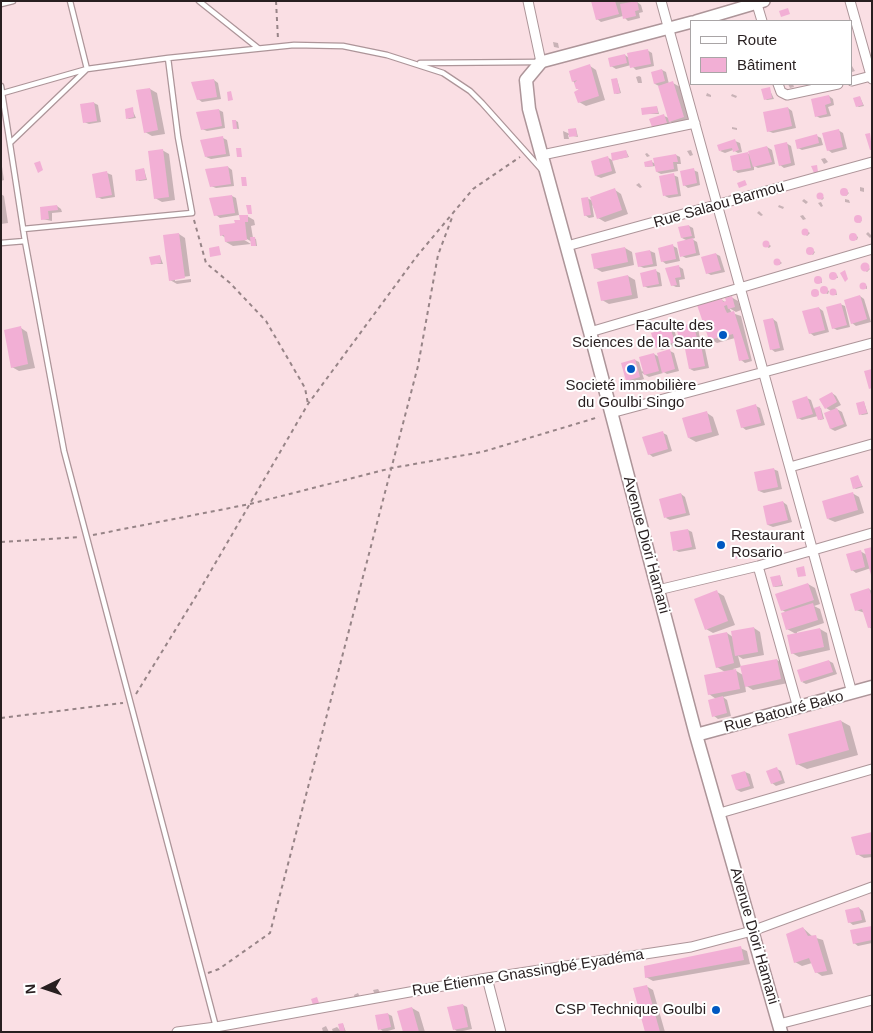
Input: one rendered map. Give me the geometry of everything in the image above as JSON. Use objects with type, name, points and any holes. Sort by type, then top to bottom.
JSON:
[{"type":"main road","name":"Avenue Diori Hamani","points":[[541,62],[526,80],[526,93],[696,736],[720,813],[780,1028]]},
{"type":"main road","name":"Rue Batouré Bako","points":[[696,736],[872,687]]},
{"type":"street","points":[[528,1],[541,62],[690,23]]},
{"type":"street","points":[[661,1],[762,373],[790,467],[852,693]]},
{"type":"street","points":[[850,1],[871,77],[853,80]]},
{"type":"street","points":[[699,20],[759,2],[762,20]]},
{"type":"street","points":[[778,85],[781,92],[787,95],[833,85]]},
{"type":"street","points":[[542,155],[695,123]]},
{"type":"street","name":"Rue Salaou Barmou","points":[[567,246],[718,206],[872,162]]},
{"type":"street","points":[[590,332],[739,287],[872,250]]},
{"type":"street","points":[[612,413],[872,343]]},
{"type":"street","points":[[790,467],[872,444]]},
{"type":"street","points":[[658,590],[758,566],[872,533]]},
{"type":"street","points":[[758,566],[798,708]]},
{"type":"street","points":[[720,813],[872,769]]},
{"type":"street","name":"Rue Étienne Gnassingbé Eyadéma","points":[[177,1032],[217,1029],[487,978],[691,947],[752,932],[872,887]]},
{"type":"street","points":[[487,978],[501,1032]]},
{"type":"street","points":[[780,1028],[872,1000]]},
{"type":"lane","points":[[1,4],[13,1]]},
{"type":"lane","points":[[70,1],[87,69]]},
{"type":"lane","points":[[199,1],[258,48]]},
{"type":"lane","points":[[3,93],[87,69],[278,46],[343,46],[418,63],[443,73],[470,91],[493,113],[549,179]]},
{"type":"lane","points":[[23,229],[192,213],[178,137],[168,58]]},
{"type":"lane","points":[[418,63],[541,62]]},
{"type":"lane","points":[[11,142],[87,69]]},
{"type":"lane","points":[[1,86],[25,241],[58,423],[86,536],[217,1029]]},
{"type":"lane","points":[[1,243],[25,241]]},
{"type":"path","points":[[276,1],[278,46]]},
{"type":"path","points":[[1,718],[131,702],[308,404],[417,256],[473,189],[520,158]]},
{"type":"path","points":[[192,213],[206,263],[230,283],[266,321],[305,388],[308,404]]},
{"type":"path","points":[[202,975],[220,968],[270,933],[418,366],[438,256],[453,215]]},
{"type":"path","points":[[1,542],[86,536],[250,504],[392,468],[482,452],[591,419]]},
{"type":"building","points":[[591,1],[615,1],[619,14],[596,20]]},
{"type":"building","points":[[637,1],[639,10],[635,11],[636,16],[623,19],[620,4]]},
{"type":"building","points":[[788,8],[790,14],[781,17],[779,11]]},
{"type":"building","points":[[648,49],[651,64],[630,68],[627,53]]},
{"type":"building","points":[[625,54],[627,63],[610,67],[608,58]]},
{"type":"building","points":[[590,64],[599,96],[578,103],[574,92],[579,89],[576,89],[574,83],[577,80],[572,82],[569,71]]},
{"type":"building","points":[[662,69],[665,81],[654,84],[651,72]]},
{"type":"building","points":[[617,78],[620,93],[614,94],[611,79]]},
{"type":"building","points":[[214,79],[217,97],[197,100],[191,82]]},
{"type":"building","points":[[673,81],[684,117],[669,122],[658,86]]},
{"type":"building","points":[[770,87],[772,98],[764,100],[761,89]]},
{"type":"building","points":[[150,88],[158,130],[144,133],[136,90]]},
{"type":"building","points":[[231,91],[233,100],[228,101],[227,92]]},
{"type":"building","points":[[829,95],[831,103],[825,105],[827,114],[815,117],[811,99]]},
{"type":"building","points":[[860,96],[863,105],[856,107],[853,98]]},
{"type":"building","points":[[94,102],[97,121],[83,123],[80,104]]},
{"type":"building","points":[[657,106],[658,113],[642,115],[641,108]]},
{"type":"building","points":[[133,107],[134,117],[126,119],[125,109]]},
{"type":"building","points":[[788,107],[792,126],[767,132],[763,112]]},
{"type":"building","points":[[219,109],[222,126],[201,130],[196,112]]},
{"type":"building","points":[[664,114],[667,123],[652,127],[649,119]]},
{"type":"building","points":[[232,120],[236,120],[237,129],[233,129]]},
{"type":"building","points":[[576,128],[577,136],[569,137],[568,129]]},
{"type":"building","points":[[839,129],[843,147],[827,151],[822,133]]},
{"type":"building","points":[[870,133],[872,150],[870,150],[865,134]]},
{"type":"building","points":[[817,134],[819,143],[797,149],[795,140]]},
{"type":"building","points":[[223,136],[226,154],[205,157],[200,140]]},
{"type":"building","points":[[735,139],[739,150],[733,152],[732,148],[719,151],[717,145]]},
{"type":"building","points":[[787,142],[791,163],[779,166],[774,145]]},
{"type":"building","points":[[767,146],[772,162],[753,167],[748,151]]},
{"type":"building","points":[[236,148],[241,148],[242,157],[237,157]]},
{"type":"building","points":[[163,149],[169,197],[154,199],[148,151]]},
{"type":"building","points":[[626,150],[628,157],[612,161],[611,153]]},
{"type":"building","points":[[748,152],[751,168],[733,171],[730,156]]},
{"type":"building","points":[[676,154],[678,162],[673,162],[674,169],[656,172],[653,158]]},
{"type":"building","points":[[608,156],[612,171],[595,176],[591,161]]},
{"type":"building","points":[[652,160],[653,166],[645,167],[644,162]]},
{"type":"building","points":[[40,161],[43,170],[38,173],[34,163]]},
{"type":"building","points":[[817,165],[818,172],[814,173],[811,166]]},
{"type":"building","points":[[228,166],[231,184],[210,187],[205,169]]},
{"type":"building","points":[[144,168],[146,179],[136,181],[135,170]]},
{"type":"building","points":[[694,168],[697,183],[683,186],[680,171]]},
{"type":"building","points":[[107,171],[112,195],[96,198],[92,174]]},
{"type":"building","points":[[674,173],[678,194],[663,196],[659,176]]},
{"type":"building","points":[[241,177],[246,177],[247,186],[242,186]]},
{"type":"building","points":[[745,180],[747,185],[739,188],[737,183]]},
{"type":"building","points":[[615,188],[622,210],[597,219],[590,197]]},
{"type":"building","points":[[844,188],[848,192],[844,196],[840,192]]},
{"type":"building","points":[[820,192],[824,196],[820,200],[816,196]]},
{"type":"building","points":[[232,195],[235,213],[214,216],[209,198]]},
{"type":"building","points":[[588,197],[591,215],[584,216],[581,198]]},
{"type":"building","points":[[57,205],[58,210],[48,211],[49,219],[41,220],[40,207]]},
{"type":"building","points":[[246,205],[251,205],[252,214],[248,214]]},
{"type":"building","points":[[239,215],[248,215],[248,222],[245,222],[247,240],[225,242],[224,235],[220,236],[219,225],[235,223],[234,220],[240,220]]},
{"type":"building","points":[[858,215],[862,219],[858,223],[854,219]]},
{"type":"building","points":[[689,225],[692,236],[681,238],[678,227]]},
{"type":"building","points":[[805,228],[809,232],[805,236],[801,232]]},
{"type":"building","points":[[179,233],[185,278],[169,281],[163,235]]},
{"type":"building","points":[[853,233],[857,237],[853,241],[849,237]]},
{"type":"building","points":[[250,237],[255,237],[256,246],[251,246]]},
{"type":"building","points":[[693,238],[696,253],[680,257],[677,242]]},
{"type":"building","points":[[766,240],[770,244],[766,248],[762,244]]},
{"type":"building","points":[[673,244],[676,259],[661,262],[658,248]]},
{"type":"building","points":[[219,246],[221,255],[210,257],[209,248]]},
{"type":"building","points":[[625,247],[628,262],[594,269],[591,254]]},
{"type":"building","points":[[810,247],[814,251],[810,255],[806,251]]},
{"type":"building","points":[[650,250],[653,264],[638,267],[635,253]]},
{"type":"building","points":[[716,253],[721,270],[706,274],[701,257]]},
{"type":"building","points":[[160,255],[161,263],[151,265],[149,257]]},
{"type":"building","points":[[777,258],[781,262],[777,266],[773,262]]},
{"type":"building","points":[[865,262],[870,267],[865,272],[860,267]]},
{"type":"building","points":[[679,265],[681,277],[675,278],[677,285],[671,286],[665,268]]},
{"type":"building","points":[[656,269],[659,284],[643,287],[640,273]]},
{"type":"building","points":[[845,270],[848,279],[845,282],[840,273]]},
{"type":"building","points":[[833,272],[837,276],[833,280],[829,276]]},
{"type":"building","points":[[628,275],[632,295],[601,301],[597,282]]},
{"type":"building","points":[[818,276],[822,280],[818,284],[814,280]]},
{"type":"building","points":[[863,282],[867,286],[863,290],[859,286]]},
{"type":"building","points":[[824,286],[828,290],[824,294],[820,290]]},
{"type":"building","points":[[833,288],[837,292],[833,296],[829,292]]},
{"type":"building","points":[[815,289],[819,293],[815,297],[811,293]]},
{"type":"building","points":[[860,295],[867,319],[851,324],[844,300]]},
{"type":"building","points":[[732,296],[735,307],[728,309],[727,305],[724,306],[727,313],[734,311],[749,359],[739,361],[733,334],[709,340],[697,305],[722,299],[723,302],[726,301],[725,298]]},
{"type":"building","points":[[841,303],[847,325],[832,329],[826,307]]},
{"type":"building","points":[[819,307],[825,330],[809,334],[802,311]]},
{"type":"building","points":[[773,318],[780,348],[770,350],[763,320]]},
{"type":"building","points":[[693,323],[697,338],[680,342],[676,327]]},
{"type":"building","points":[[21,326],[28,364],[11,368],[4,330]]},
{"type":"building","points":[[670,327],[675,342],[656,348],[651,333]]},
{"type":"building","points":[[701,345],[705,366],[689,369],[685,349]]},
{"type":"building","points":[[670,349],[675,369],[662,373],[657,353]]},
{"type":"building","points":[[654,353],[659,371],[644,375],[639,357]]},
{"type":"building","points":[[635,359],[640,377],[626,381],[621,363]]},
{"type":"building","points":[[872,369],[872,388],[869,389],[864,371]]},
{"type":"building","points":[[832,392],[837,402],[825,409],[819,399]]},
{"type":"building","points":[[807,396],[813,414],[797,419],[792,401]]},
{"type":"building","points":[[864,401],[867,413],[859,415],[856,403]]},
{"type":"building","points":[[756,404],[761,423],[741,428],[736,410]]},
{"type":"building","points":[[820,406],[823,419],[818,420],[814,408]]},
{"type":"building","points":[[837,408],[844,424],[830,429],[824,413]]},
{"type":"building","points":[[707,411],[712,432],[688,438],[682,418]]},
{"type":"building","points":[[663,431],[668,449],[648,455],[642,437]]},
{"type":"building","points":[[774,468],[778,487],[758,491],[754,472]]},
{"type":"building","points":[[858,475],[862,486],[853,489],[850,478]]},
{"type":"building","points":[[853,492],[858,510],[827,519],[822,501]]},
{"type":"building","points":[[681,493],[686,513],[664,518],[659,499]]},
{"type":"building","points":[[783,501],[788,520],[767,525],[763,506]]},
{"type":"building","points":[[688,529],[692,547],[673,551],[670,532]]},
{"type":"building","points":[[872,547],[872,575],[871,575],[864,549]]},
{"type":"building","points":[[744,548],[746,556],[734,559],[732,551]]},
{"type":"building","points":[[861,550],[865,567],[851,571],[846,554]]},
{"type":"building","points":[[804,566],[806,576],[798,577],[796,568]]},
{"type":"building","points":[[780,575],[782,585],[773,587],[770,577]]},
{"type":"building","points":[[808,583],[814,600],[781,611],[775,594]]},
{"type":"building","points":[[869,588],[872,598],[872,627],[868,628],[862,609],[855,611],[850,594]]},
{"type":"building","points":[[717,590],[728,621],[705,630],[694,599]]},
{"type":"building","points":[[813,603],[818,620],[786,630],[781,613]]},
{"type":"building","points":[[754,627],[758,652],[735,656],[731,631]]},
{"type":"building","points":[[820,628],[824,647],[791,654],[787,635]]},
{"type":"building","points":[[727,632],[734,663],[716,668],[708,636]]},
{"type":"building","points":[[777,659],[781,679],[745,687],[740,666]]},
{"type":"building","points":[[829,660],[833,672],[801,682],[797,670]]},
{"type":"building","points":[[736,669],[740,689],[708,695],[704,675]]},
{"type":"building","points":[[723,696],[727,713],[712,717],[708,700]]},
{"type":"building","points":[[841,720],[849,750],[796,765],[788,734]]},
{"type":"building","points":[[777,767],[782,780],[771,784],[766,771]]},
{"type":"building","points":[[745,771],[750,786],[736,790],[731,775]]},
{"type":"building","points":[[872,832],[872,854],[856,855],[851,837]]},
{"type":"building","points":[[859,907],[862,920],[848,923],[845,910]]},
{"type":"building","points":[[872,926],[872,940],[853,944],[850,930]]},
{"type":"building","points":[[803,927],[808,936],[816,935],[827,971],[815,973],[809,958],[794,963],[786,934]]},
{"type":"building","points":[[741,946],[744,960],[645,978],[644,966]]},
{"type":"building","points":[[647,985],[660,1032],[645,1032],[633,988]]},
{"type":"building","points":[[317,997],[319,1003],[313,1005],[311,999]]},
{"type":"building","points":[[463,1004],[468,1027],[453,1030],[447,1007]]},
{"type":"building","points":[[412,1007],[419,1032],[403,1032],[397,1011]]},
{"type":"building","points":[[388,1013],[391,1027],[378,1030],[375,1015]]},
{"type":"building","points":[[343,1023],[345,1032],[340,1032],[338,1024]]},
{"type":"place","name":"Faculte des Sciences de la Sante","points":[[723,335]]},
{"type":"place","name":"Societé immobilière du Goulbi Singo","points":[[631,369]]},
{"type":"place","name":"Restaurant Rosario","points":[[721,545]]},
{"type":"place","name":"CSP Technique Goulbi","points":[[716,1010]]}]
